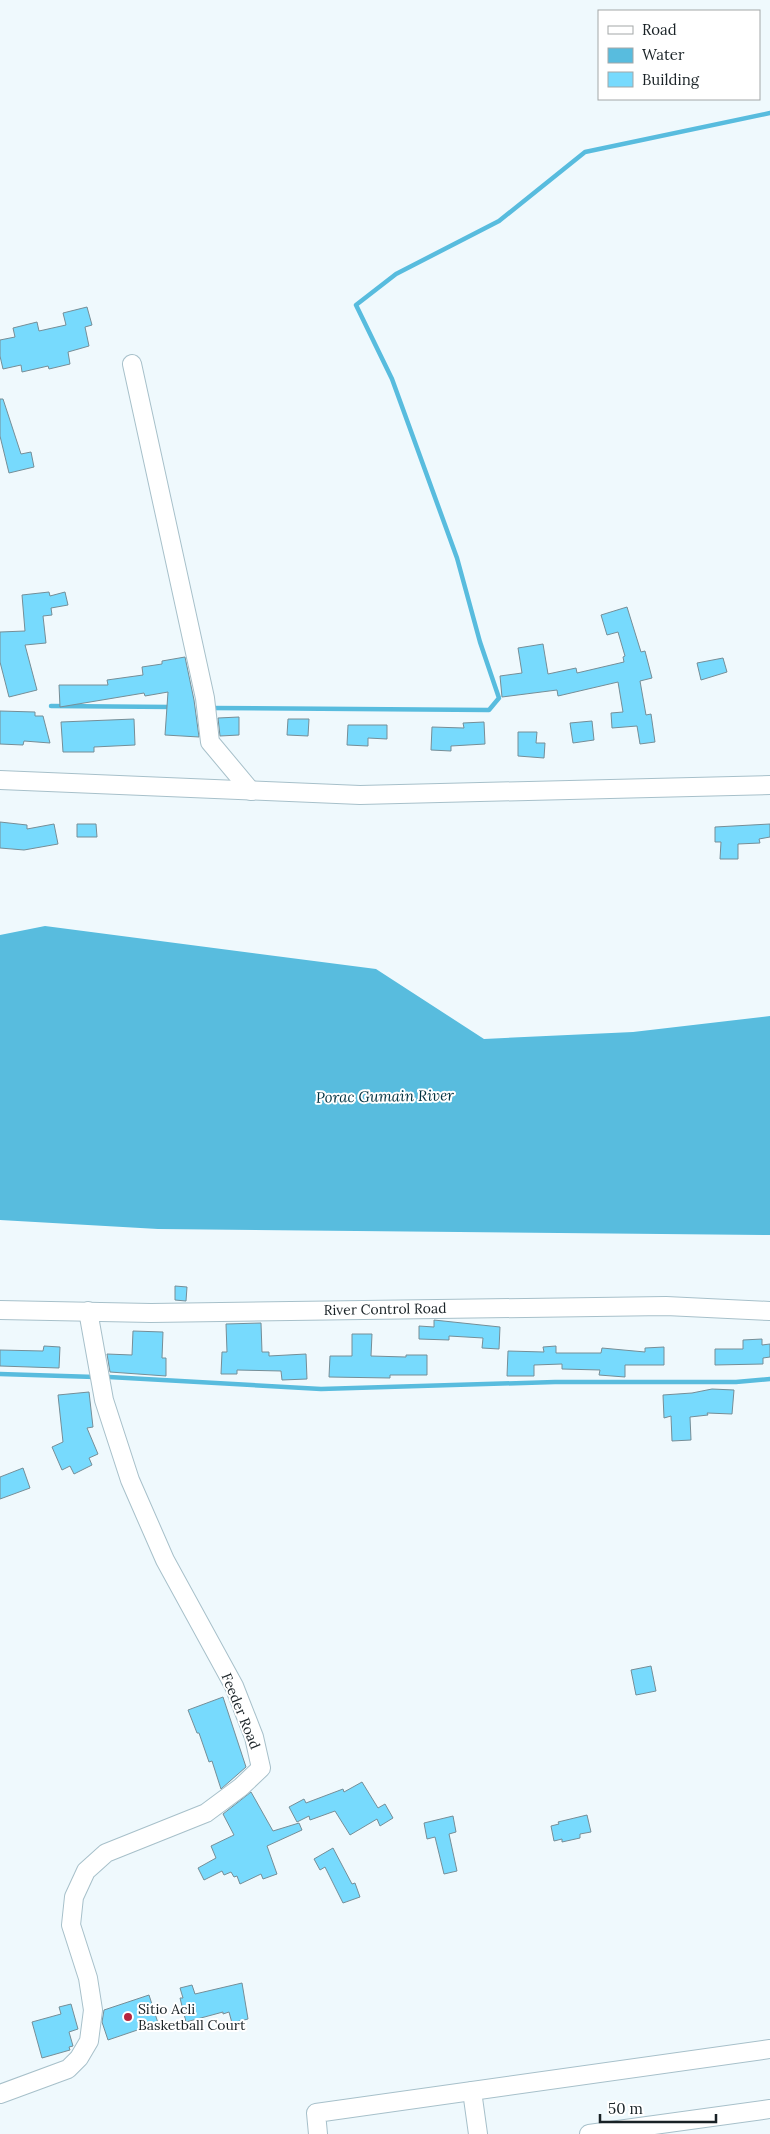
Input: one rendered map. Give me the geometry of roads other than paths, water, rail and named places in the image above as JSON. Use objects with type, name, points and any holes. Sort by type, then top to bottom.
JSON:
[{"type":"street","points":[[132,364],[205,698],[210,742],[251,791]]},
{"type":"street","points":[[4,776],[251,791],[360,795],[770,785]]},
{"type":"street","name":"River Control Road","points":[[0,1310],[151,1312],[666,1306],[770,1311]]},
{"type":"street","name":"Feeder Road","points":[[0,2094],[68,2069],[79,2058],[89,2041],[93,2010],[88,1978],[71,1925],[74,1897],[86,1871],[106,1853],[206,1813],[241,1787],[261,1768],[254,1737],[234,1686],[165,1560],[130,1480],[104,1400],[88,1311]]},
{"type":"street","points":[[318,2134],[316,2113],[770,2049]]},
{"type":"street","points":[[472,2091],[478,2134]]},
{"type":"street","points":[[589,2134],[770,2109]]},
{"type":"water","name":"Porac Gumain River","points":[[45,926],[376,969],[484,1039],[633,1032],[770,1016],[770,1235],[158,1229],[0,1220],[0,935]]},
{"type":"waterway","points":[[210,708],[489,710],[499,698],[480,642],[457,558],[392,379],[356,305],[396,274],[499,221],[585,152],[770,113]]},
{"type":"waterway","points":[[51,706],[172,707]]},
{"type":"waterway","points":[[0,1374],[95,1377]]},
{"type":"waterway","points":[[109,1377],[321,1389],[555,1382],[736,1382],[770,1379]]},
{"type":"place","name":"Sitio Acli Basketball Court","points":[[128,2017]]}]
